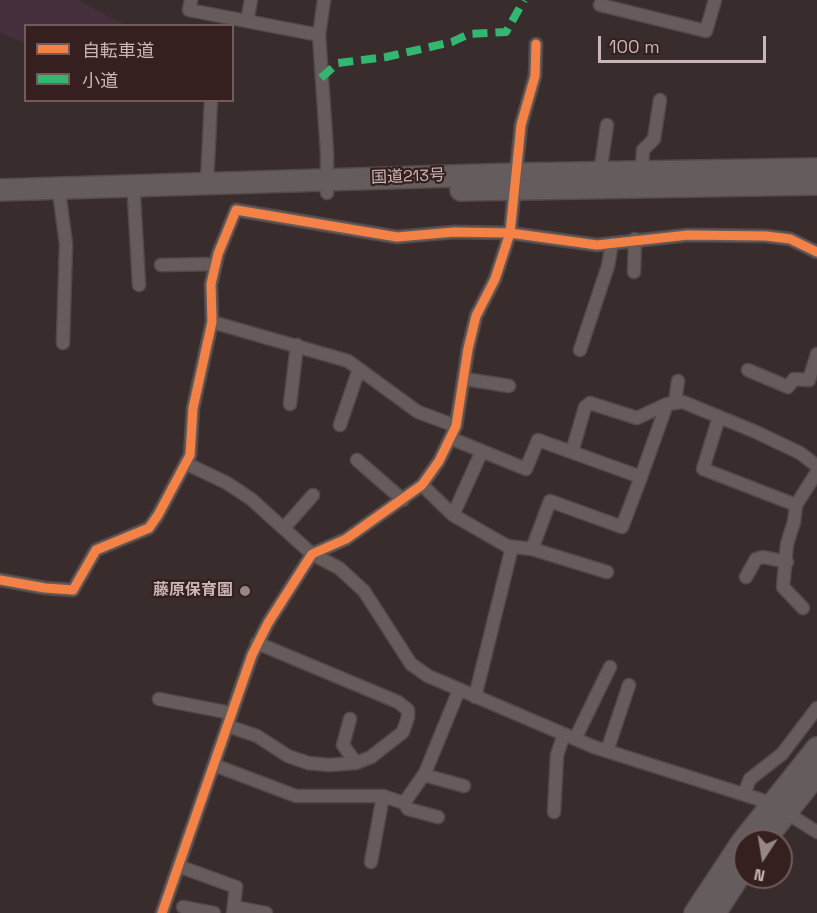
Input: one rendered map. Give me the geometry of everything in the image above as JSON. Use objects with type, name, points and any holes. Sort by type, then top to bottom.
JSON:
[{"type":"highway","name":"国道213号","points":[[515,182],[600,173],[817,169]]},
{"type":"highway","name":"国道213号","points":[[0,200],[134,197],[327,186],[515,182],[817,184]]},
{"type":"highway","name":"国道213号","points":[[0,190],[207,183],[327,186]]},
{"type":"highway","points":[[694,913],[711,885],[778,807],[817,748]]},
{"type":"highway","points":[[769,829],[778,807],[817,774]]},
{"type":"highway","points":[[715,913],[733,885]]},
{"type":"street","points":[[191,0],[189,10],[319,35]]},
{"type":"street","points":[[247,21],[251,0]]},
{"type":"street","points":[[324,0],[319,35],[327,186]]},
{"type":"street","points":[[600,5],[706,31],[715,0]]},
{"type":"street","points":[[162,913],[257,643],[312,554],[346,539],[422,485],[456,426],[468,349],[476,316],[495,279],[510,233],[521,125],[535,76],[536,44]]},
{"type":"street","points":[[642,172],[643,150],[654,139],[660,100]]},
{"type":"street","points":[[207,183],[211,102]]},
{"type":"street","points":[[600,173],[607,125]]},
{"type":"street","points":[[134,197],[139,285]]},
{"type":"street","points":[[60,199],[66,244],[63,343]]},
{"type":"street","points":[[0,580],[45,588],[74,590],[96,550],[149,528],[187,464],[193,431],[193,408],[212,322],[211,285],[216,264],[236,210],[397,237],[454,232],[510,233],[597,245],[635,239],[688,235],[766,236],[790,239],[817,252]]},
{"type":"street","points":[[634,272],[635,239]]},
{"type":"street","points":[[580,350],[609,266],[612,243]]},
{"type":"street","points":[[161,265],[216,264]]},
{"type":"street","points":[[212,322],[348,361],[418,412],[456,426]]},
{"type":"street","points":[[290,404],[297,345]]},
{"type":"street","points":[[748,370],[788,387],[794,379],[809,380],[817,354]]},
{"type":"street","points":[[340,425],[359,369]]},
{"type":"street","points":[[465,379],[509,386]]},
{"type":"street","points":[[532,549],[550,501],[622,527],[678,381]]},
{"type":"street","points":[[572,452],[585,407],[590,403],[637,418],[671,403],[683,402],[800,453],[817,466]]},
{"type":"street","points":[[719,417],[703,469],[796,505]]},
{"type":"street","points":[[450,438],[526,469],[538,440],[641,477]]},
{"type":"street","points":[[453,515],[482,451]]},
{"type":"street","points":[[357,460],[403,500]]},
{"type":"street","points":[[187,464],[227,483],[251,499],[312,554],[339,568],[364,591],[411,664],[428,676],[569,737],[778,807],[817,832]]},
{"type":"street","points":[[803,608],[783,587],[787,544],[794,522],[796,505],[817,472]]},
{"type":"street","points":[[422,485],[453,515],[512,547],[532,549],[607,572]]},
{"type":"street","points":[[284,528],[313,495]]},
{"type":"street","points":[[475,697],[512,547]]},
{"type":"street","points":[[746,577],[756,559],[763,557],[787,562]]},
{"type":"street","points":[[228,726],[257,736],[288,756],[308,763],[356,763],[389,745],[403,732],[408,710],[398,702],[257,643]]},
{"type":"street","points":[[554,812],[557,755],[610,667]]},
{"type":"street","points":[[607,751],[629,685]]},
{"type":"street","points":[[404,803],[424,775],[459,690]]},
{"type":"street","points":[[159,699],[231,713]]},
{"type":"street","points":[[744,794],[750,779],[782,754],[817,708]]},
{"type":"street","points":[[350,719],[343,745],[356,763]]},
{"type":"street","points":[[214,765],[296,796],[383,796],[404,803],[408,808],[438,818]]},
{"type":"street","points":[[424,775],[464,786]]},
{"type":"street","points":[[371,862],[383,796]]},
{"type":"street","points":[[178,866],[236,887],[234,910],[266,913]]},
{"type":"street","points":[[183,907],[214,913]]},
{"type":"shaded area","points":[[0,0],[78,0],[123,24],[24,24],[24,43],[0,33]]},
{"type":"marked path","points":[[321,78],[338,63],[386,57],[452,42],[469,34],[506,32],[524,0]]},
{"type":"cycle path","points":[[162,913],[252,655],[268,623],[312,554],[346,539],[422,485],[439,461],[456,426],[468,349],[476,316],[495,279],[510,233],[521,125],[535,76],[536,44]]},
{"type":"cycle path","points":[[0,580],[45,588],[73,590],[96,550],[149,528],[158,515],[190,455],[193,408],[212,322],[211,284],[218,254],[236,210],[397,237],[454,232],[510,233],[597,245],[688,235],[766,236],[790,239],[817,252]]},
{"type":"place","name":"藤原保育園","points":[[245,591]]}]
